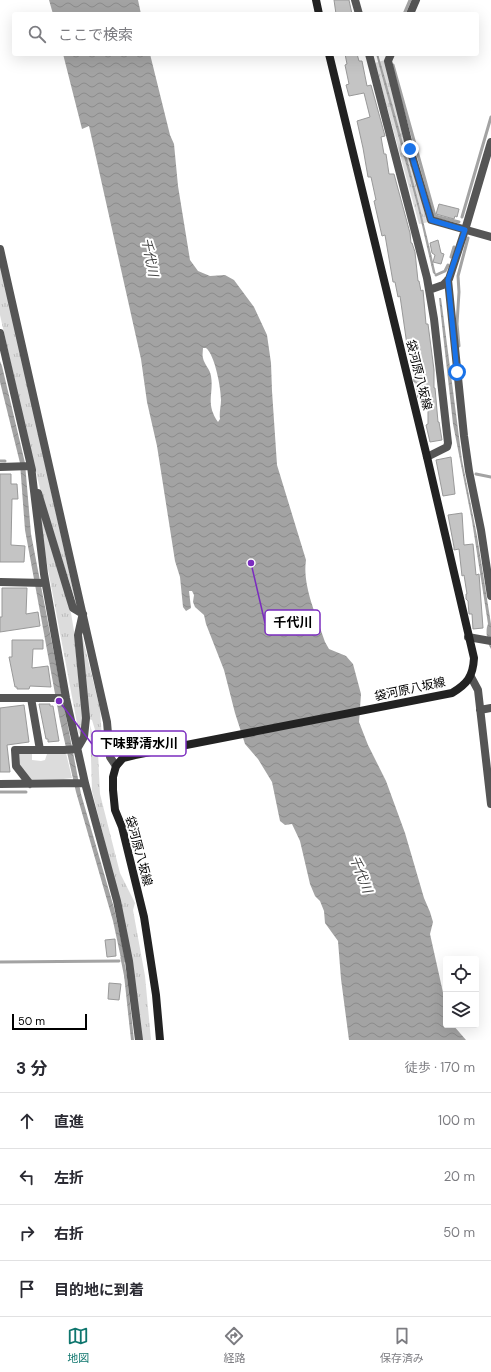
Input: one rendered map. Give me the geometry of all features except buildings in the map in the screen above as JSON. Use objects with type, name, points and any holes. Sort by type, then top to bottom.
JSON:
[{"type":"main road","points":[[316,0],[319,12]]},
{"type":"main road","name":"袋河原八坂線","points":[[160,1040],[156,995],[144,917],[122,828],[115,810],[113,777],[116,766],[123,758],[135,755],[452,693],[460,689],[469,679],[473,668],[474,658],[427,457],[329,56]]},
{"type":"street","points":[[355,0],[358,12]]},
{"type":"street","points":[[411,12],[416,0]]},
{"type":"street","points":[[370,56],[429,290],[435,327],[448,444],[447,447],[427,457]]},
{"type":"street","points":[[390,56],[388,61],[431,220],[491,237]]},
{"type":"street","points":[[491,142],[465,230],[448,280],[464,436],[491,596]]},
{"type":"street","points":[[0,249],[107,722],[110,757],[116,766]]},
{"type":"street","points":[[429,290],[443,285],[448,280]]},
{"type":"street","points":[[0,333],[42,509],[73,608],[83,614]]},
{"type":"street","points":[[0,467],[31,466]]},
{"type":"street","points":[[31,466],[46,583],[66,698],[84,783],[117,901],[129,961],[139,1040]]},
{"type":"street","points":[[0,582],[46,583]]},
{"type":"street","points":[[77,749],[84,737],[86,718],[78,634],[83,614]]},
{"type":"street","points":[[468,637],[491,641]]},
{"type":"street","points":[[469,679],[478,690],[491,804]]},
{"type":"street","points":[[0,698],[66,698]]},
{"type":"street","points":[[32,698],[40,750]]},
{"type":"street","points":[[480,710],[491,708]]},
{"type":"street","points":[[30,784],[16,766],[15,750],[77,749]]},
{"type":"street","points":[[0,784],[84,783]]},
{"type":"green space","points":[[385,60],[426,218],[429,222],[419,224],[375,63]]},
{"type":"green space","points":[[0,262],[77,605],[43,501],[0,315]]},
{"type":"green space","points":[[40,512],[71,613],[82,717],[82,732],[79,734],[41,532]]},
{"type":"green space","points":[[81,631],[100,709],[103,753],[92,720],[89,719]]},
{"type":"green space","points":[[90,725],[98,752],[100,794],[120,873],[135,903],[133,910],[145,976],[151,1040],[142,1040],[104,838],[92,791]]},
{"type":"green space","points":[[18,752],[32,753],[32,760],[41,761],[45,760],[47,754],[66,753],[72,778],[29,779],[18,767]]},
{"type":"water","points":[[49,0],[138,0],[141,12],[52,12]]},
{"type":"water","points":[[64,56],[150,56],[170,135],[174,144],[178,186],[190,260],[198,271],[210,276],[225,275],[234,280],[254,307],[267,335],[271,363],[277,465],[306,560],[305,570],[308,591],[325,642],[329,649],[346,656],[353,664],[361,694],[359,722],[368,745],[386,781],[405,833],[424,898],[433,922],[430,934],[443,992],[443,1028],[456,1028],[466,1040],[349,1040],[341,979],[338,941],[325,923],[324,911],[310,884],[300,841],[292,824],[285,825],[280,821],[272,782],[258,759],[245,744],[224,670],[204,615],[195,607],[193,602],[194,595],[192,591],[189,591],[191,608],[186,611],[183,607],[180,577],[175,561],[157,446],[147,402],[141,359],[89,126],[82,129]],"holes":[[[203,348],[206,348],[212,357],[220,388],[220,419],[218,422],[212,409],[212,382],[203,357]]]},
{"type":"water","points":[[377,56],[379,56],[401,136],[436,275],[433,273],[418,208]]},
{"type":"water","points":[[439,298],[441,298],[462,460],[477,536],[491,624],[491,649],[488,643],[488,624],[472,521],[453,424]]},
{"type":"water","points":[[0,361],[25,463],[31,534],[81,794],[114,908],[126,962],[122,963],[113,921],[76,792],[60,721],[25,530],[20,463],[0,382]]},
{"type":"water","points":[[124,975],[127,975],[134,1040],[131,1040]]},
{"type":"waterway","points":[[405,12],[410,0]]},
{"type":"waterway","points":[[393,65],[435,216],[459,222]]},
{"type":"waterway","points":[[462,217],[491,117]]},
{"type":"waterway","points":[[459,346],[457,324],[459,292],[458,276],[468,238]]},
{"type":"waterway","points":[[451,257],[454,247]]},
{"type":"waterway","points":[[436,275],[445,271],[448,265]]},
{"type":"waterway","points":[[0,461],[5,461]]},
{"type":"waterway","points":[[476,474],[491,477]]},
{"type":"waterway","points":[[0,792],[26,792]]},
{"type":"waterway","points":[[122,958],[126,978]]},
{"type":"waterway","points":[[0,962],[119,961]]},
{"type":"place","name":"千代川","points":[[251,563]]},
{"type":"place","name":"下味野清水川","points":[[59,701]]},
{"type":"route","points":[[410,149],[431,220],[465,230],[453,270],[448,280],[457,372]]}]
